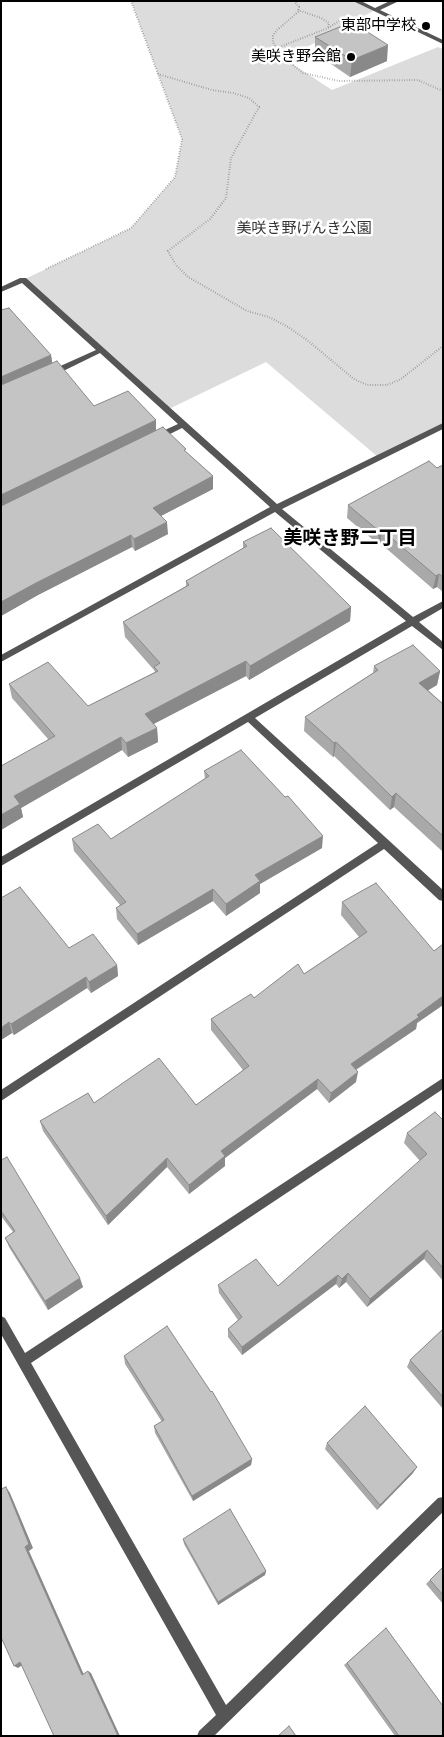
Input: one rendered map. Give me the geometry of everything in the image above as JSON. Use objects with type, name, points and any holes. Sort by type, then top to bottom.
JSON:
[{"type":"street","points":[[356,1],[443,42]]},
{"type":"street","points":[[375,10],[396,1]]},
{"type":"street","points":[[1,290],[23,280],[276,508],[443,647]]},
{"type":"street","points":[[43,377],[101,350]]},
{"type":"street","points":[[149,441],[184,424]]},
{"type":"street","points":[[1,658],[276,508],[443,426]]},
{"type":"street","points":[[1,862],[443,604]]},
{"type":"street","points":[[248,717],[443,897]]},
{"type":"street","points":[[1,1096],[384,844]]},
{"type":"street","points":[[24,1361],[443,1082]]},
{"type":"street","points":[[1,1322],[224,1716]]},
{"type":"street","points":[[204,1736],[443,1502]]},
{"type":"path","points":[[23,280],[131,228],[175,177],[182,139],[131,1]]},
{"type":"path","points":[[294,1],[299,7],[298,10]]},
{"type":"path","points":[[277,48],[328,28],[364,5]]},
{"type":"path","points":[[298,10],[321,18],[329,23],[328,28]]},
{"type":"path","points":[[298,10],[273,36],[280,55],[303,73],[339,82],[418,80],[443,92]]},
{"type":"path","points":[[158,74],[212,90],[233,93],[249,98],[258,107],[231,158],[226,198],[210,220],[168,251],[176,265],[188,277],[247,312],[269,317],[288,327],[307,340],[354,379],[367,385],[387,384],[401,379],[443,346]]},
{"type":"green space","name":"美咲き野げんき公園","points":[[131,1],[356,1],[375,10],[285,59],[332,90],[438,47],[443,49],[443,426],[378,457],[266,362],[171,408],[162,404],[23,280],[131,228],[175,177],[182,139]]},
{"type":"building","points":[[352,22],[388,45],[352,60],[315,37]]},
{"type":"building","points":[[9,308],[51,355],[1,377],[1,310]]},
{"type":"building","points":[[57,361],[94,406],[128,391],[156,420],[1,495],[1,385]]},
{"type":"building","points":[[163,427],[186,449],[184,450],[213,476],[153,508],[167,522],[134,539],[131,535],[1,602],[1,506]]},
{"type":"building","points":[[429,461],[437,468],[443,465],[443,577],[439,574],[436,576],[382,530],[379,531],[348,505]]},
{"type":"building","points":[[271,528],[351,607],[250,666],[246,661],[145,714],[157,728],[126,743],[121,737],[14,796],[20,804],[1,815],[1,766],[55,736],[9,684],[48,662],[88,706],[158,671],[154,667],[160,663],[123,622],[189,585],[186,581],[247,546],[243,542]]},
{"type":"building","points":[[413,645],[440,671],[419,683],[443,704],[443,836],[396,793],[392,797],[336,742],[334,743],[305,717],[378,670],[374,666]]},
{"type":"building","points":[[241,750],[285,797],[288,796],[323,836],[255,875],[260,881],[226,904],[213,889],[137,934],[116,908],[126,902],[72,839],[98,824],[111,839],[209,776],[204,771]]},
{"type":"building","points":[[376,883],[434,951],[443,944],[443,996],[417,1015],[419,1017],[351,1064],[358,1072],[331,1093],[318,1079],[221,1151],[225,1156],[189,1185],[167,1158],[106,1216],[40,1121],[88,1093],[94,1103],[159,1058],[196,1105],[249,1066],[211,1019],[251,994],[254,998],[298,964],[304,974],[367,932],[342,902]]},
{"type":"building","points":[[20,887],[69,948],[93,934],[117,965],[89,982],[86,977],[11,1024],[9,1022],[1,1028],[1,898]]},
{"type":"building","points":[[435,1112],[443,1120],[443,1268],[427,1250],[370,1299],[348,1273],[342,1279],[338,1275],[242,1347],[228,1329],[242,1317],[218,1285],[256,1259],[278,1286],[427,1154],[407,1133]]},
{"type":"building","points":[[7,1157],[80,1278],[45,1301],[5,1238],[15,1231],[1,1211],[1,1160]]},
{"type":"building","points":[[167,1326],[212,1391],[252,1459],[192,1496],[154,1426],[164,1420],[124,1356]]},
{"type":"building","points":[[443,1329],[443,1397],[410,1360]]},
{"type":"building","points":[[365,1406],[417,1467],[380,1505],[327,1443]]},
{"type":"building","points":[[6,1487],[29,1544],[25,1547],[82,1675],[88,1671],[118,1736],[54,1736],[20,1662],[14,1666],[1,1637],[1,1489]]},
{"type":"building","points":[[230,1509],[266,1571],[218,1602],[183,1539]]},
{"type":"building","points":[[443,1567],[443,1595],[430,1580]]},
{"type":"building","points":[[386,1628],[443,1706],[443,1736],[399,1736],[347,1663]]},
{"type":"building","points":[[289,1726],[296,1736],[278,1736]]},
{"type":"place","name":"東部中学校","points":[[426,26]]},
{"type":"place","name":"美咲き野会館","points":[[351,57]]},
{"type":"district","name":"美咲き野二丁目","points":[[350,539]]}]
